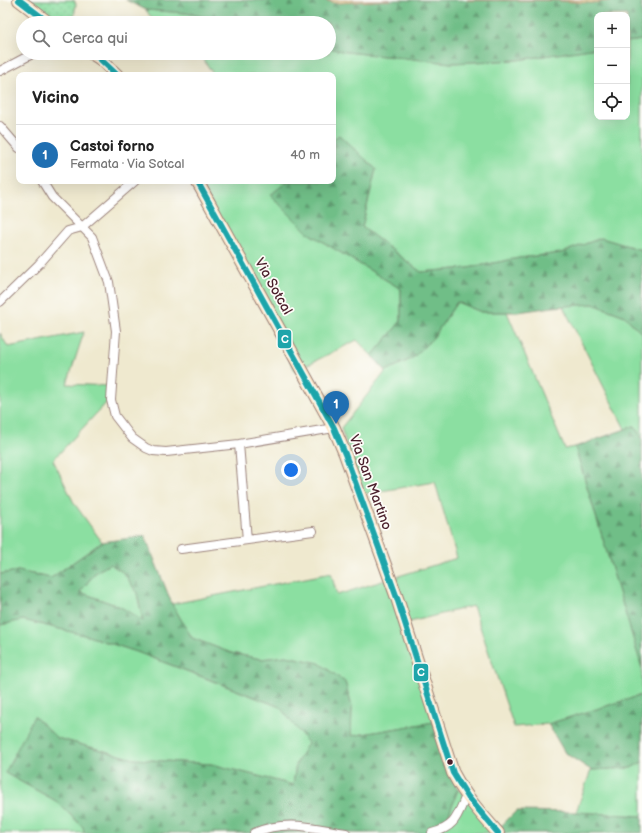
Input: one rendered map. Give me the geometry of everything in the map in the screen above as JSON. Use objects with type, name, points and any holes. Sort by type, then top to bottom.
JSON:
[{"type":"street","points":[[19,0],[40,16]]},
{"type":"street","points":[[0,71],[21,60]]},
{"type":"street","points":[[101,60],[111,72]]},
{"type":"street","points":[[0,126],[16,145]]},
{"type":"street","name":"Via San Martino","points":[[44,184],[52,197],[92,237],[109,282],[116,331],[112,400],[115,416],[132,438],[146,448],[160,452],[239,444],[334,428],[348,460],[397,598],[453,773],[466,796],[498,833]]},
{"type":"street","points":[[0,302],[39,264],[68,231],[82,227],[132,184]]},
{"type":"street","name":"Via Sotcal","points":[[199,184],[334,428]]},
{"type":"street","points":[[239,444],[247,540]]},
{"type":"street","points":[[181,549],[313,530]]},
{"type":"street","points":[[432,833],[445,829],[452,824],[466,796]]},
{"type":"street","points":[[254,833],[275,826],[288,825],[346,833]]},
{"type":"green space","points":[[30,0],[74,0],[76,4],[74,16],[49,16]]},
{"type":"green space","points":[[126,0],[325,0],[336,3],[390,0],[549,0],[591,3],[616,0],[642,0],[642,40],[630,42],[630,12],[594,12],[594,48],[517,60],[451,63],[336,50],[336,16],[200,16],[186,13],[146,10]]},
{"type":"green space","points":[[146,10],[186,13],[200,16],[150,16]]},
{"type":"green space","points":[[642,40],[642,250],[601,238],[561,253],[519,258],[468,268],[421,272],[362,227],[376,169],[339,135],[336,138],[336,72],[212,72],[204,60],[336,60],[336,50],[451,63],[517,60],[594,48],[594,120],[630,120],[630,42]]},
{"type":"green space","points":[[339,135],[376,169],[362,227],[421,272],[468,268],[519,258],[561,253],[601,238],[642,250],[642,334],[625,316],[593,304],[553,307],[518,312],[481,312],[457,302],[433,338],[413,358],[386,371],[372,356],[401,321],[401,289],[308,233],[270,195],[284,184],[336,184],[336,138]]},
{"type":"green space","points":[[201,184],[285,184],[282,187],[308,233],[401,289],[401,321],[372,356],[357,340],[295,371],[224,227]]},
{"type":"green space","points":[[457,302],[481,312],[507,312],[565,449],[575,447],[642,668],[642,695],[548,724],[514,727],[473,606],[402,624],[434,722],[351,736],[352,707],[345,682],[319,663],[286,656],[261,659],[231,653],[192,638],[172,604],[331,573],[337,595],[457,558],[435,482],[363,494],[341,428],[386,371],[413,358],[433,338]]},
{"type":"green space","points":[[593,304],[625,316],[642,334],[642,438],[634,426],[625,429],[563,306]]},
{"type":"green space","points":[[84,332],[67,384],[110,386],[108,401],[53,460],[74,503],[102,542],[51,578],[18,571],[0,574],[0,333],[8,347]]},
{"type":"green space","points":[[634,426],[642,438],[642,668],[575,447]]},
{"type":"green space","points":[[145,536],[172,604],[192,638],[231,653],[261,659],[286,656],[319,663],[345,682],[352,707],[351,736],[434,722],[458,789],[442,833],[84,833],[83,827],[56,801],[5,773],[34,716],[57,738],[134,759],[211,764],[293,785],[296,764],[308,743],[280,707],[137,652],[88,636],[23,620],[0,625],[0,574],[18,571],[51,578],[102,542]],"holes":[[[110,564],[124,573],[137,593],[143,621],[121,607],[80,592],[96,572]]]},
{"type":"green space","points":[[110,564],[124,573],[137,593],[143,622],[121,607],[80,592],[96,572]]},
{"type":"green space","points":[[23,620],[88,636],[137,652],[280,707],[309,743],[296,764],[293,785],[211,764],[134,759],[57,738],[5,773],[56,801],[83,827],[84,833],[0,833],[0,625]]},
{"type":"green space","points":[[642,695],[642,762],[631,768],[591,770],[565,753],[548,724]]},
{"type":"green space","points":[[642,762],[642,816],[576,812],[591,770],[631,768]]},
{"type":"green space","points":[[458,789],[502,833],[442,833]]},
{"type":"green space","points":[[516,811],[576,812],[642,816],[642,833],[502,833],[500,827]]},
{"type":"sand","points":[[325,0],[390,0],[336,3]]},
{"type":"sand","points":[[549,0],[616,0],[591,3]]},
{"type":"transit line","name":"C","points":[[19,0],[40,16]]},
{"type":"transit line","name":"C","points":[[101,60],[114,72]]},
{"type":"transit line","name":"C","points":[[199,184],[334,428],[345,454],[397,598],[453,773],[468,797],[498,833]]},
{"type":"place","name":"Castoi forno","points":[[336,424]]}]
